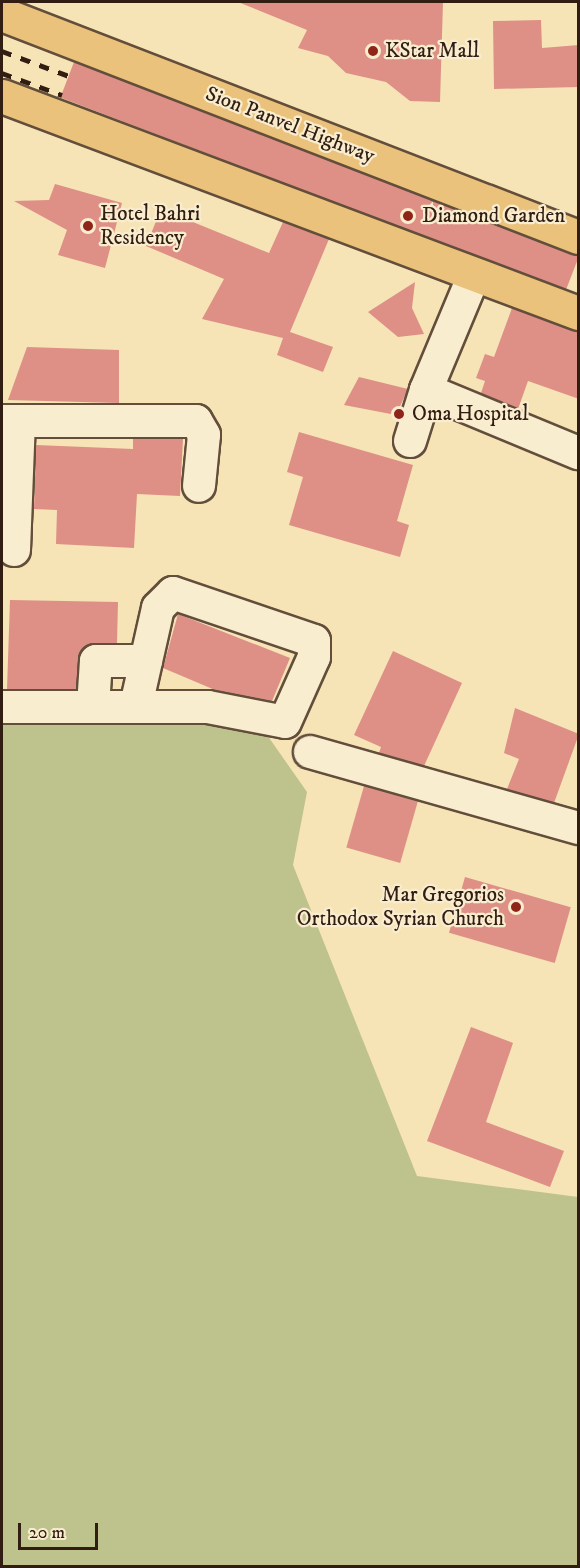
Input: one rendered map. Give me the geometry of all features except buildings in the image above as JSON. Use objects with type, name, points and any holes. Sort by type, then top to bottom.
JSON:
[{"type":"highway","name":"Sion Panvel Highway","points":[[2,15],[579,237]]},
{"type":"highway","points":[[2,96],[579,313]]},
{"type":"street","points":[[410,441],[426,390],[474,275]]},
{"type":"street","points":[[426,390],[579,453]]},
{"type":"street","points":[[14,550],[10,421],[196,421],[204,435],[199,486]]},
{"type":"street","points":[[2,707],[208,707],[285,722],[315,649],[306,636],[179,592],[164,598],[158,608],[136,706]]},
{"type":"street","points":[[93,706],[96,661],[146,661]]},
{"type":"street","points":[[310,752],[579,828]]},
{"type":"green space","points":[[2,717],[189,720],[265,732],[307,792],[293,865],[417,1176],[578,1197],[578,1566],[2,1566]]},
{"type":"railway","points":[[2,51],[69,76]]},
{"type":"railway","points":[[2,73],[62,95]]},
{"type":"place","name":"KStar Mall","points":[[373,51]]},
{"type":"place","name":"Diamond Garden","points":[[408,216]]},
{"type":"place","name":"Hotel Bahri Residency","points":[[88,226]]},
{"type":"place","name":"Oma Hospital","points":[[399,414]]},
{"type":"place","name":"Mar Gregorios Orthodox Syrian Church","points":[[516,907]]}]
